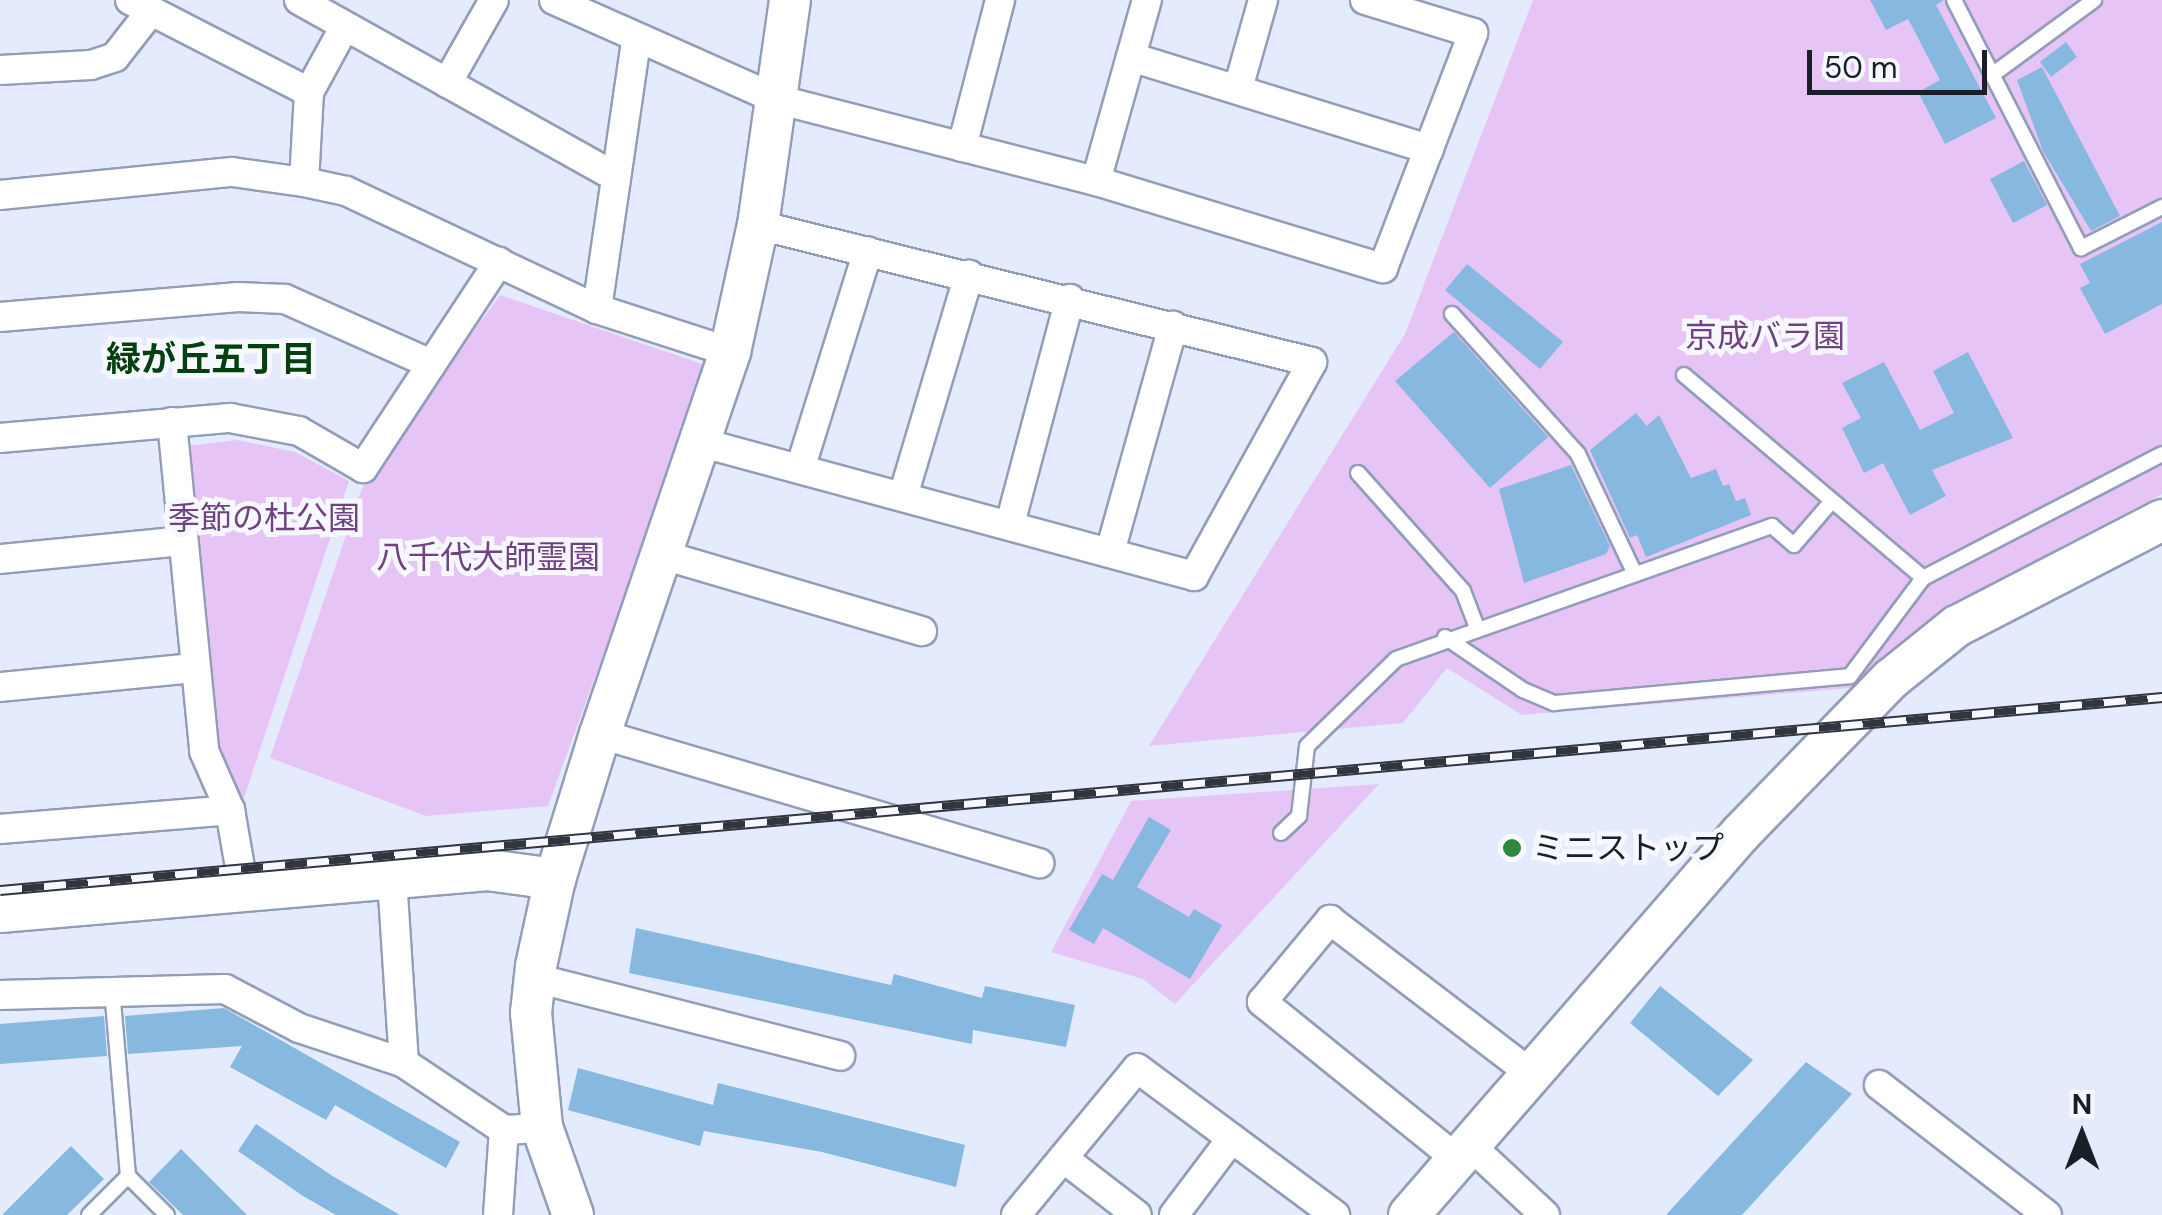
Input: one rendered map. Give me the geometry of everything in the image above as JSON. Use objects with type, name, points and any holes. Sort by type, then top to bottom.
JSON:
[{"type":"street","points":[[299,0],[616,178]]},
{"type":"street","points":[[447,82],[494,0]]},
{"type":"street","points":[[554,0],[636,41],[776,99],[1096,182],[1383,268],[1473,33],[1365,0]]},
{"type":"street","points":[[498,1215],[523,1129],[535,978],[554,880],[730,352],[758,225],[790,0]]},
{"type":"street","points":[[962,147],[1000,0]]},
{"type":"street","points":[[1096,182],[1147,0]]},
{"type":"street","points":[[1239,86],[1263,0]]},
{"type":"street","points":[[0,70],[91,65],[115,57],[140,5],[309,92]]},
{"type":"street","points":[[304,182],[309,92],[345,26]]},
{"type":"street","points":[[597,309],[636,41]]},
{"type":"street","points":[[1131,57],[1239,86],[1429,149]]},
{"type":"street","points":[[0,195],[232,172],[304,182],[346,192],[597,309],[730,352]]},
{"type":"street","points":[[700,442],[1194,576],[1312,362],[1070,299],[758,225]]},
{"type":"street","points":[[800,469],[868,251]]},
{"type":"street","points":[[0,438],[230,418],[298,431],[362,468],[499,262]]},
{"type":"street","points":[[903,496],[970,275]]},
{"type":"street","points":[[0,317],[238,297],[285,299],[431,364]]},
{"type":"street","points":[[1010,524],[1070,299]]},
{"type":"street","points":[[1110,552],[1173,326]]},
{"type":"street","points":[[172,422],[204,751],[230,810],[244,890]]},
{"type":"street","points":[[1409,1215],[1741,833],[1891,680],[1957,626],[2162,520]]},
{"type":"street","points":[[0,559],[183,541]]},
{"type":"street","points":[[663,555],[922,631]]},
{"type":"street","points":[[0,686],[195,668]]},
{"type":"street","points":[[600,734],[1039,863]]},
{"type":"street","points":[[0,829],[230,810]]},
{"type":"street","points":[[0,912],[488,870],[554,880]]},
{"type":"street","points":[[392,878],[404,1063]]},
{"type":"street","points":[[1533,1075],[1330,920],[1262,1002],[1545,1215]]},
{"type":"street","points":[[535,978],[840,1056]]},
{"type":"street","points":[[0,995],[112,989],[226,989],[299,1028],[404,1063],[523,1129],[574,1215]]},
{"type":"street","points":[[1016,1215],[1138,1068],[1335,1215]]},
{"type":"street","points":[[1879,1085],[2047,1215]]},
{"type":"street","points":[[1174,1215],[1232,1138]]},
{"type":"street","points":[[1063,1158],[1137,1215]]},
{"type":"lane","points":[[1954,0],[2081,248],[2162,207]]},
{"type":"lane","points":[[1992,76],[2094,0]]},
{"type":"lane","points":[[1452,314],[1578,454],[1634,572]]},
{"type":"lane","points":[[1684,375],[1923,578]]},
{"type":"lane","points":[[1445,637],[1523,690],[1554,702],[1850,676],[1923,578],[2162,454]]},
{"type":"lane","points":[[1358,473],[1463,590],[1477,627]]},
{"type":"lane","points":[[1281,833],[1299,816],[1307,746],[1396,659],[1445,637],[1772,526],[1794,545],[1832,500]]},
{"type":"lane","points":[[112,989],[128,1176],[167,1215]]},
{"type":"lane","points":[[89,1215],[128,1176]]},
{"type":"green space","name":"京成バラ園","points":[[1533,0],[2162,0],[2162,494],[2056,549],[1851,688],[1522,715],[1447,668],[1403,723],[1149,746],[1405,334]]},
{"type":"green space","name":"八千代大師霊園","points":[[500,295],[708,366],[548,806],[426,816],[270,758],[364,483]]},
{"type":"green space","name":"季節の杜公園","points":[[237,440],[295,452],[349,481],[242,804],[215,737],[187,446]]},
{"type":"green space","points":[[1379,784],[1175,1004],[1143,979],[1051,952],[1131,801]]},
{"type":"building","points":[[1870,0],[1944,0],[1936,5],[1996,118],[1945,144],[1918,92],[1940,80],[1908,19],[1886,30]]},
{"type":"building","points":[[2066,42],[2077,57],[2051,77],[2040,62]]},
{"type":"building","points":[[2042,67],[2120,216],[2091,231],[2043,151],[2017,80]]},
{"type":"building","points":[[2024,161],[2047,205],[2013,223],[1990,179]]},
{"type":"building","points":[[2162,222],[2162,304],[2105,334],[2080,288],[2090,283],[2080,264]]},
{"type":"building","points":[[1467,264],[1563,342],[1540,369],[1445,290]]},
{"type":"building","points":[[1454,332],[1548,437],[1490,488],[1395,381]]},
{"type":"building","points":[[1968,352],[2013,438],[1932,470],[1946,496],[1910,515],[1883,463],[1864,473],[1842,428],[1861,418],[1842,383],[1884,362],[1920,430],[1954,413],[1933,371]]},
{"type":"building","points":[[1636,413],[1647,426],[1659,415],[1691,478],[1716,469],[1723,486],[1729,484],[1736,501],[1745,498],[1751,515],[1646,557],[1637,535],[1630,538],[1590,450]]},
{"type":"building","points":[[1571,465],[1610,546],[1606,554],[1524,583],[1499,489]]},
{"type":"building","points":[[1149,817],[1171,830],[1137,887],[1189,917],[1194,909],[1222,925],[1190,979],[1103,928],[1094,944],[1069,930],[1102,874],[1113,880]]},
{"type":"building","points":[[636,928],[891,985],[894,974],[982,998],[985,986],[1075,1005],[1066,1047],[973,1030],[972,1044],[629,973]]},
{"type":"building","points":[[1660,986],[1753,1060],[1718,1096],[1630,1023]]},
{"type":"building","points":[[224,1008],[460,1142],[446,1168],[335,1105],[326,1120],[230,1067],[242,1046],[128,1054],[125,1016]]},
{"type":"building","points":[[104,1016],[107,1056],[0,1064],[0,1024]]},
{"type":"building","points":[[1806,1062],[1852,1094],[1742,1215],[1666,1215]]},
{"type":"building","points":[[578,1068],[713,1105],[718,1083],[965,1145],[956,1187],[822,1152],[704,1131],[700,1146],[568,1110]]},
{"type":"building","points":[[256,1124],[334,1177],[400,1215],[336,1215],[303,1196],[238,1151]]},
{"type":"building","points":[[71,1146],[104,1179],[67,1215],[2,1215]]},
{"type":"building","points":[[181,1149],[247,1215],[183,1215],[149,1182]]},
{"type":"railway","points":[[0,890],[2162,697]]},
{"type":"place","name":"ミニストップ","points":[[1512,848]]},
{"type":"district","name":"緑が丘五丁目","points":[[211,359]]}]
